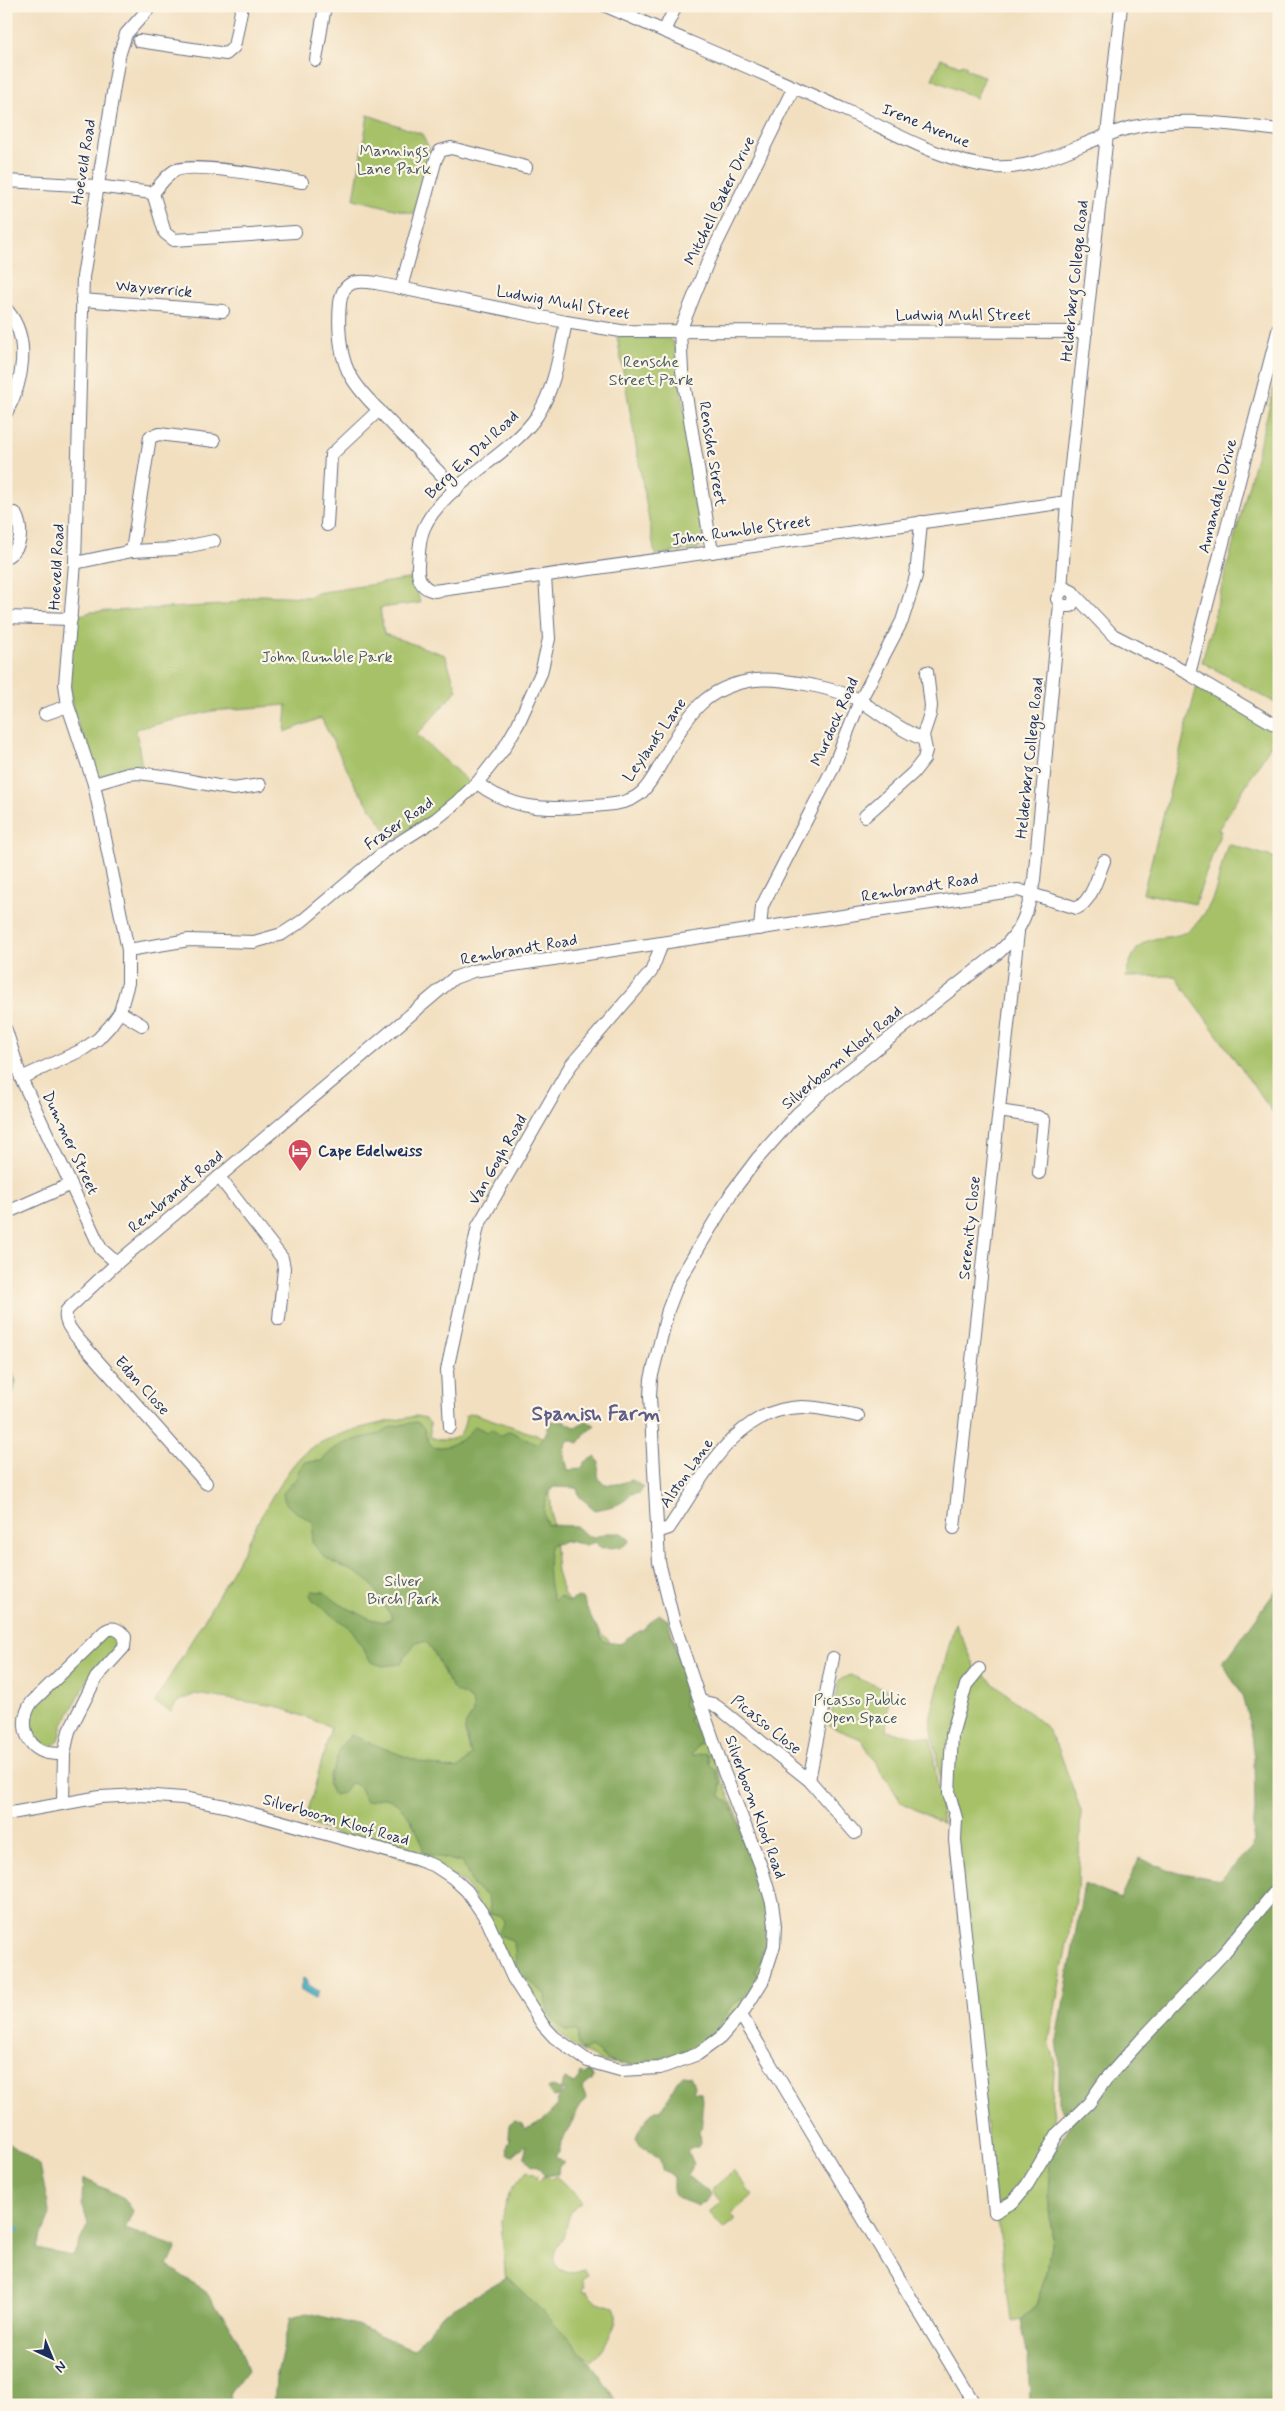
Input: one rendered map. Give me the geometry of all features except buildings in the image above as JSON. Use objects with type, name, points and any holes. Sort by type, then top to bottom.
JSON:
[{"type":"street","name":"Hoeveld Road","points":[[21,1078],[90,1045],[110,1026],[120,1012],[128,983],[128,950],[94,784],[68,706],[65,684],[75,563],[83,277],[96,186],[122,44],[126,34],[151,6]]},
{"type":"street","points":[[139,41],[226,54],[234,47],[242,6]]},
{"type":"street","points":[[316,60],[325,6]]},
{"type":"street","name":"Irene Avenue","points":[[606,6],[794,87],[934,151],[992,167],[1016,166],[1044,160],[1107,136],[1138,127],[1188,121],[1279,130]]},
{"type":"street","points":[[664,31],[676,6]]},
{"type":"street","name":"Helderberg College Road","points":[[1031,894],[1059,624],[1068,599],[1063,559],[1068,502],[1122,6]]},
{"type":"street","name":"Mitchell Baker Drive","points":[[680,331],[709,259],[794,87]]},
{"type":"street","points":[[401,288],[436,159],[440,151],[451,148],[526,168]]},
{"type":"street","points":[[153,193],[170,174],[182,168],[258,174],[302,182]]},
{"type":"street","points":[[6,181],[96,186],[153,193]]},
{"type":"street","points":[[153,193],[165,233],[174,240],[295,232]]},
{"type":"street","name":"Ludwig Muhl Street","points":[[456,490],[379,410],[353,380],[345,363],[340,331],[340,302],[345,287],[354,281],[401,288],[566,322],[621,331],[1086,332]]},
{"type":"street","name":"Wayverrick","points":[[82,300],[223,311]]},
{"type":"street","points":[[6,309],[18,333],[22,364],[15,398],[6,413]]},
{"type":"street","name":"Berg En Dal Road","points":[[422,584],[417,568],[423,530],[435,511],[456,490],[524,431],[535,418],[551,390],[566,322]]},
{"type":"street","name":"Annandale Drive","points":[[1189,674],[1279,327]]},
{"type":"street","name":"Rensche Street","points":[[680,331],[682,371],[712,552]]},
{"type":"street","points":[[327,525],[331,455],[379,410]]},
{"type":"street","points":[[132,551],[150,437],[159,434],[214,442]]},
{"type":"street","name":"John Rumble Street","points":[[422,584],[434,591],[1068,502]]},
{"type":"street","points":[[6,557],[15,550],[19,542],[21,528],[15,513]]},
{"type":"street","name":"Murdock Road","points":[[760,929],[762,906],[832,770],[860,701],[908,606],[919,560],[921,522]]},
{"type":"street","points":[[75,563],[132,551],[175,549],[214,541]]},
{"type":"street","name":"Fraser Road","points":[[128,950],[189,940],[254,942],[282,934],[302,921],[384,852],[442,815],[477,783],[503,750],[518,724],[545,662],[550,627],[545,576]]},
{"type":"street","points":[[1068,599],[1090,612],[1113,635],[1189,674],[1279,727]]},
{"type":"street","points":[[6,617],[71,619]]},
{"type":"street","points":[[865,816],[919,766],[926,750],[923,739],[931,706],[927,672]]},
{"type":"street","name":"Leylands Lane","points":[[477,783],[502,798],[540,809],[608,805],[628,800],[640,794],[651,780],[684,722],[693,710],[707,697],[727,686],[755,680],[788,681],[806,684],[860,701],[902,726],[911,735],[923,739]]},
{"type":"street","points":[[45,714],[68,706]]},
{"type":"street","points":[[902,726],[926,725]]},
{"type":"street","points":[[94,784],[128,774],[138,774],[170,777],[233,789],[260,785]]},
{"type":"street","name":"Rembrandt Road","points":[[68,1307],[117,1263],[454,978],[473,971],[1018,890],[1079,908],[1092,890],[1104,861]]},
{"type":"street","name":"Silverboom Kloof Road","points":[[6,1814],[63,1802],[100,1797],[141,1795],[204,1801],[356,1841],[435,1866],[453,1878],[478,1905],[514,1978],[543,2025],[571,2051],[588,2061],[607,2068],[647,2070],[686,2060],[720,2038],[741,2014],[758,1989],[771,1960],[775,1926],[772,1903],[759,1860],[724,1772],[700,1701],[666,1594],[659,1562],[650,1410],[651,1379],[672,1295],[722,1206],[743,1176],[803,1107],[999,952],[1018,932],[1026,915],[1031,894]]},
{"type":"street","name":"Serenity Close","points":[[954,1528],[1018,932]]},
{"type":"street","name":"Van Gogh Road","points":[[450,1427],[447,1370],[478,1226],[571,1065],[651,972],[660,944]]},
{"type":"street","points":[[120,1012],[142,1025]]},
{"type":"street","name":"Dummer Street","points":[[6,1030],[21,1078],[101,1248],[117,1263]]},
{"type":"street","points":[[999,1111],[1038,1117],[1044,1120],[1040,1173]]},
{"type":"street","points":[[219,1177],[282,1258],[284,1268],[279,1319]]},
{"type":"street","points":[[10,1210],[71,1184]]},
{"type":"street","name":"Edan Close","points":[[68,1307],[65,1319],[79,1340],[206,1482]]},
{"type":"street","name":"Alston Lane","points":[[657,1532],[669,1528],[721,1451],[736,1435],[755,1422],[775,1412],[799,1407],[858,1416]]},
{"type":"street","points":[[63,1802],[64,1754],[72,1725],[96,1678],[125,1645],[125,1637],[118,1630],[111,1628],[104,1632],[32,1702],[25,1714],[24,1726],[34,1744],[44,1752],[64,1754]]},
{"type":"street","name":"Picasso Close","points":[[809,1780],[833,1658]]},
{"type":"street","points":[[979,1669],[966,1685],[952,1735],[949,1793],[956,1818],[955,1840],[995,2212],[1013,2202],[1027,2185],[1058,2133],[1089,2104],[1124,2059],[1229,1948],[1279,1887]]},
{"type":"street","name":"Picasso Close","points":[[700,1701],[713,1704],[719,1708],[809,1780],[855,1834]]},
{"type":"street","points":[[741,2014],[976,2405]]},
{"type":"green space","points":[[941,58],[960,66],[962,64],[967,66],[966,69],[985,77],[976,98],[932,79]]},
{"type":"green space","name":"Mannings Lane Park","points":[[368,115],[422,134],[429,148],[430,157],[415,214],[354,199]]},
{"type":"green space","name":"Rensche Street Park","points":[[617,336],[666,336],[674,343],[704,538],[702,545],[697,549],[655,555]]},
{"type":"green space","points":[[1279,370],[1279,705],[1202,662]]},
{"type":"green space","name":"John Rumble Park","points":[[414,578],[420,603],[380,608],[384,634],[445,655],[457,690],[417,735],[470,783],[437,812],[393,840],[356,787],[321,718],[285,732],[287,705],[212,711],[136,729],[142,768],[101,776],[97,775],[76,720],[70,697],[70,651],[77,616],[91,612],[223,605],[260,595],[309,597],[316,593]]},
{"type":"green space","points":[[1197,686],[1279,732],[1218,830],[1221,831],[1195,904],[1143,893]]},
{"type":"green space","points":[[1228,844],[1279,859],[1279,1121],[1175,976],[1126,977],[1131,959],[1138,948],[1147,941],[1156,938],[1186,932],[1204,915],[1213,896]]},
{"type":"green space","points":[[6,1360],[16,1381],[13,1394],[6,1398]]},
{"type":"green space","name":"Silver Birch Park","points":[[473,1413],[545,1438],[557,1572],[564,1595],[614,1646],[669,1625],[710,1751],[744,1831],[764,1886],[769,1916],[768,1943],[762,1970],[734,2018],[702,2046],[647,2067],[604,2062],[576,2048],[555,2030],[536,2008],[465,1882],[305,1822],[331,1727],[276,1706],[195,1694],[176,1703],[171,1712],[155,1702],[219,1594],[282,1480],[303,1454],[314,1446],[338,1435],[416,1416],[425,1418],[430,1423],[430,1436],[441,1440],[450,1439],[458,1437],[466,1415]]},
{"type":"green space","name":"Silver Birch Park","points":[[551,1421],[565,1422],[575,1427],[586,1421],[595,1425],[579,1443],[570,1440],[566,1442],[564,1452],[568,1470],[581,1469],[585,1462],[595,1457],[599,1461],[598,1474],[601,1482],[614,1484],[632,1480],[643,1487],[640,1493],[631,1494],[620,1504],[595,1510],[579,1496],[577,1488],[553,1487],[544,1505],[547,1525],[576,1526],[586,1535],[595,1537],[606,1533],[622,1533],[630,1540],[621,1547],[613,1548],[600,1548],[596,1542],[585,1545],[568,1541],[551,1545],[549,1550],[549,1573],[554,1601],[560,1596],[569,1602],[578,1597],[582,1598],[593,1622],[600,1631],[601,1638],[605,1642],[621,1644],[627,1638],[642,1630],[659,1614],[669,1621],[686,1683],[684,1706],[696,1715],[696,1718],[690,1717],[689,1721],[703,1734],[702,1740],[691,1755],[704,1753],[708,1755],[710,1765],[715,1769],[721,1782],[720,1796],[730,1803],[754,1861],[753,1867],[760,1874],[758,1880],[761,1883],[766,1912],[770,1922],[765,1929],[770,1936],[768,1944],[761,1950],[761,1961],[756,1971],[759,1976],[752,1992],[731,2006],[714,2035],[688,2051],[679,2052],[674,2056],[668,2055],[656,2064],[648,2061],[633,2065],[622,2065],[609,2061],[592,2048],[589,2047],[586,2050],[582,2050],[577,2043],[578,2031],[565,2031],[557,2023],[548,2011],[545,1995],[519,1971],[512,1940],[498,1933],[504,1922],[502,1917],[490,1914],[488,1897],[473,1886],[463,1863],[424,1853],[417,1832],[406,1814],[396,1803],[384,1798],[365,1801],[362,1791],[353,1783],[350,1783],[343,1793],[334,1795],[328,1784],[329,1775],[334,1768],[340,1747],[351,1735],[422,1762],[437,1766],[460,1768],[471,1755],[465,1731],[466,1723],[473,1713],[473,1705],[470,1699],[456,1692],[452,1687],[426,1642],[416,1642],[400,1664],[383,1666],[371,1662],[352,1630],[313,1600],[310,1595],[312,1591],[324,1592],[341,1605],[371,1619],[384,1622],[391,1619],[391,1615],[369,1582],[325,1557],[318,1550],[312,1541],[314,1523],[294,1511],[286,1503],[283,1493],[295,1480],[305,1462],[322,1461],[333,1449],[340,1445],[381,1433],[395,1426],[416,1422],[420,1424],[429,1442],[436,1448],[448,1446],[463,1439],[475,1426],[487,1432],[492,1429],[500,1436],[510,1431],[536,1444],[545,1435]]},
{"type":"green space","points":[[1279,1586],[1279,2405],[1033,2405],[1030,2401],[1028,2359],[1021,2319],[1036,2305],[1047,2272],[1052,2235],[1048,2196],[1050,2158],[1071,2124],[1059,2106],[1057,2040],[1084,1884],[1121,1899],[1139,1858],[1167,1870],[1220,1880],[1252,1848],[1255,1809],[1254,1760],[1250,1726],[1242,1696],[1222,1662],[1230,1654]]},
{"type":"green space","points":[[955,1623],[976,1668],[1045,1726],[1059,1750],[1081,1811],[1078,1883],[1049,2042],[1055,2060],[1052,2101],[1056,2132],[1050,2159],[1048,2196],[1052,2235],[1047,2272],[1036,2305],[1021,2319],[1011,2321],[939,1771],[930,1718]]},
{"type":"green space","points":[[112,1634],[121,1644],[94,1670],[63,1724],[59,1741],[51,1747],[40,1744],[29,1731],[26,1715],[103,1636]]},
{"type":"green space","name":"Picasso Public Open Space","points":[[850,1675],[889,1691],[886,1731],[931,1738],[943,1824],[901,1802],[861,1739],[829,1726],[839,1680]]},
{"type":"green space","points":[[580,2072],[584,2075],[587,2072],[591,2073],[594,2078],[582,2088],[586,2098],[569,2127],[560,2150],[555,2156],[564,2163],[559,2166],[558,2174],[545,2176],[538,2166],[532,2165],[524,2156],[527,2145],[517,2151],[514,2156],[508,2154],[509,2125],[515,2121],[522,2123],[526,2129],[544,2119],[558,2105],[557,2100],[566,2090],[563,2089],[559,2096],[553,2097],[548,2089],[553,2086],[560,2089],[565,2079],[575,2084],[580,2078]]},
{"type":"green space","points":[[683,2075],[690,2076],[694,2085],[693,2091],[701,2092],[703,2099],[703,2125],[700,2130],[701,2144],[687,2151],[693,2164],[687,2175],[711,2194],[707,2201],[698,2206],[681,2199],[675,2194],[671,2174],[662,2170],[660,2160],[648,2149],[640,2147],[636,2140],[647,2119],[654,2110],[660,2110],[664,2106],[676,2083]]},
{"type":"green space","points":[[6,2141],[40,2166],[50,2215],[36,2249],[73,2256],[88,2224],[82,2204],[83,2178],[124,2198],[133,2211],[125,2229],[177,2247],[168,2266],[206,2292],[234,2331],[248,2370],[230,2393],[232,2405],[6,2405]]},
{"type":"green space","points":[[527,2171],[537,2176],[536,2180],[540,2181],[543,2176],[551,2179],[556,2176],[582,2201],[570,2213],[563,2238],[556,2248],[554,2261],[560,2269],[569,2273],[584,2269],[587,2275],[582,2279],[585,2287],[583,2288],[584,2292],[587,2291],[598,2302],[614,2307],[616,2321],[614,2328],[591,2361],[506,2283],[501,2221],[510,2191]]},
{"type":"green space","points":[[733,2171],[753,2195],[731,2214],[735,2220],[724,2229],[709,2212],[721,2202],[711,2190]]},
{"type":"green space","points":[[507,2277],[553,2322],[595,2369],[618,2405],[274,2405],[276,2379],[290,2317],[308,2313],[357,2325],[413,2350],[443,2314]]},
{"type":"water","points":[[303,1978],[308,1981],[307,1984],[319,1991],[315,1999],[300,1990]]},
{"type":"waterway","points":[[6,2212],[19,2231]]},
{"type":"place","name":"Cape Edelweiss","points":[[300,1172]]},
{"type":"district","name":"Spanish Farm","points":[[596,1414]]}]
